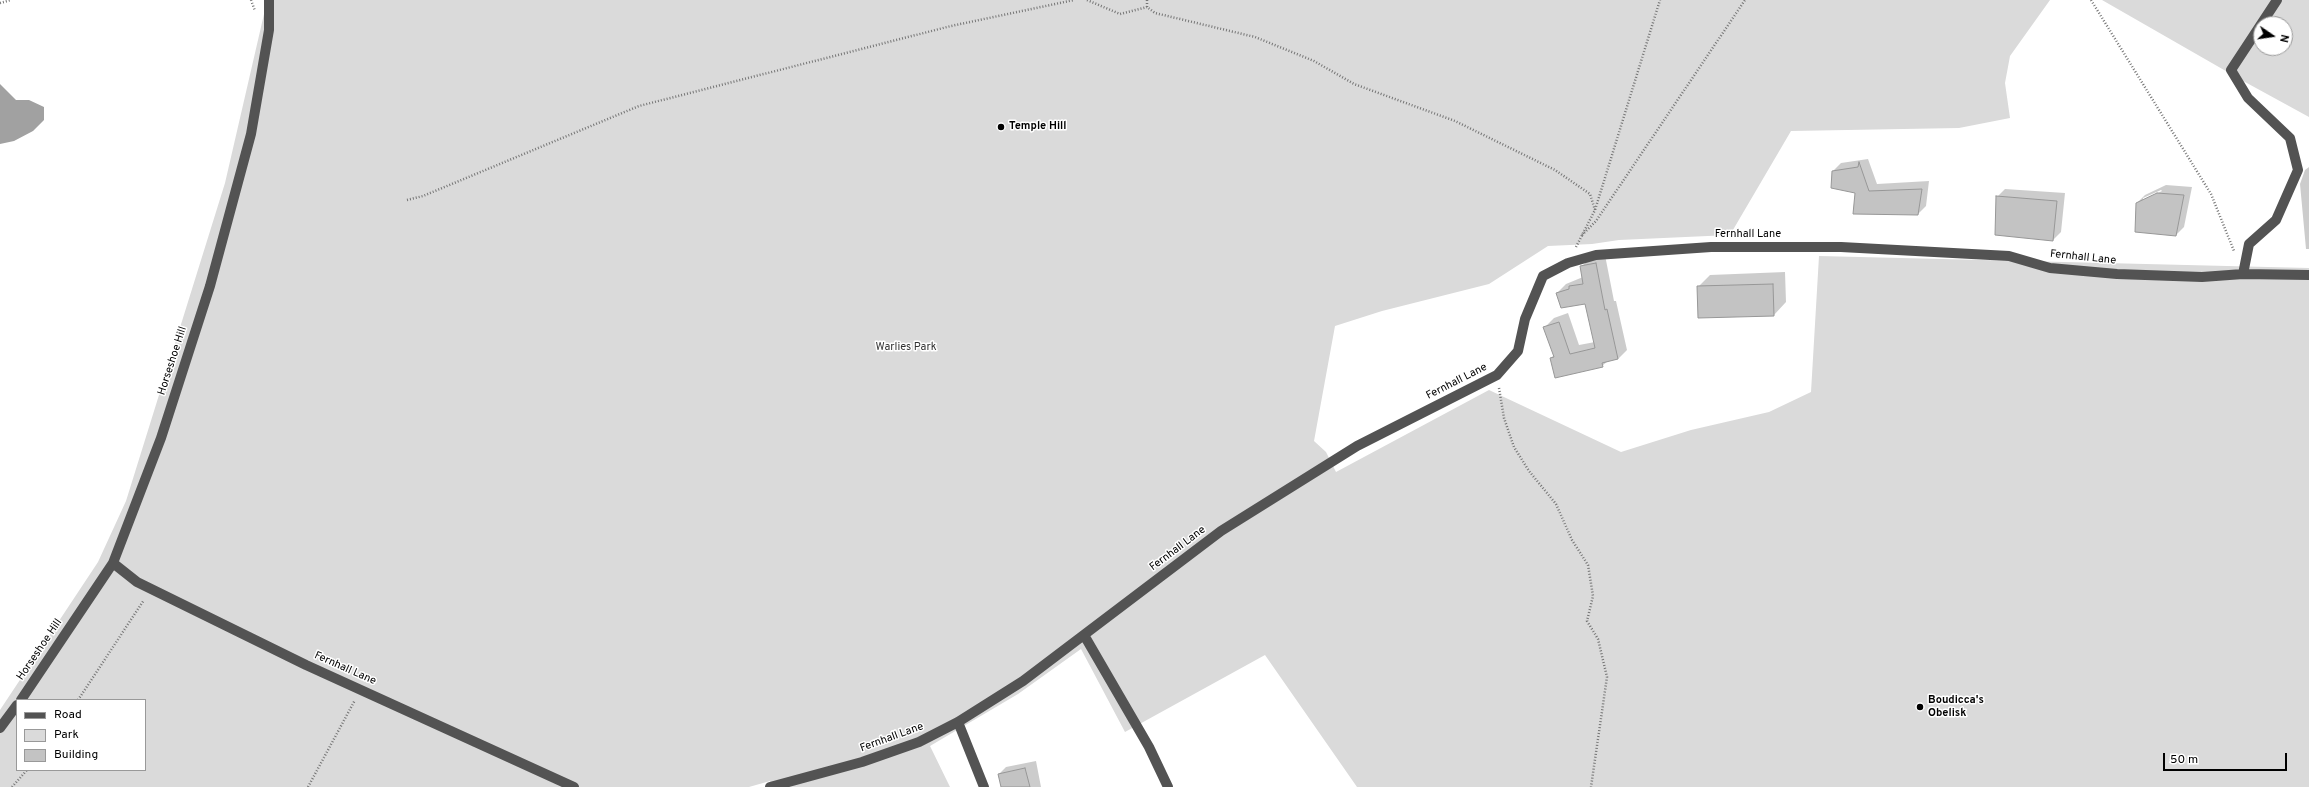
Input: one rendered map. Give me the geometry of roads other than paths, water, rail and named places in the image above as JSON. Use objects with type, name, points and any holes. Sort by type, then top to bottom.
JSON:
[{"type":"street","name":"Horseshoe Hill","points":[[22,699],[113,563],[161,438],[210,286],[251,134],[269,30],[269,0]]},
{"type":"street","points":[[2243,274],[2249,244],[2276,220],[2298,170],[2290,138],[2248,98],[2231,70],[2277,0]]},
{"type":"street","name":"Fernhall Lane","points":[[770,787],[862,762],[919,742],[958,722],[1023,681],[1221,531],[1357,446],[1497,375],[1518,351],[1525,319],[1543,276],[1573,262],[1596,255],[1711,247],[1842,246],[2009,256],[2050,268],[2117,274],[2202,277],[2243,274],[2309,274]]},
{"type":"street","name":"Fernhall Lane","points":[[113,563],[137,582],[151,589],[361,689],[574,787]]},
{"type":"street","points":[[1084,635],[1148,747],[1168,787]]},
{"type":"street","points":[[0,728],[16,706]]},
{"type":"street","points":[[958,722],[984,787]]},
{"type":"place","name":"Temple Hill","points":[[1001,127]]},
{"type":"place","name":"Boudicca's Obelisk","points":[[1920,707]]},
{"type":"park label","name":"Warlies Park","points":[[906,348]]}]
